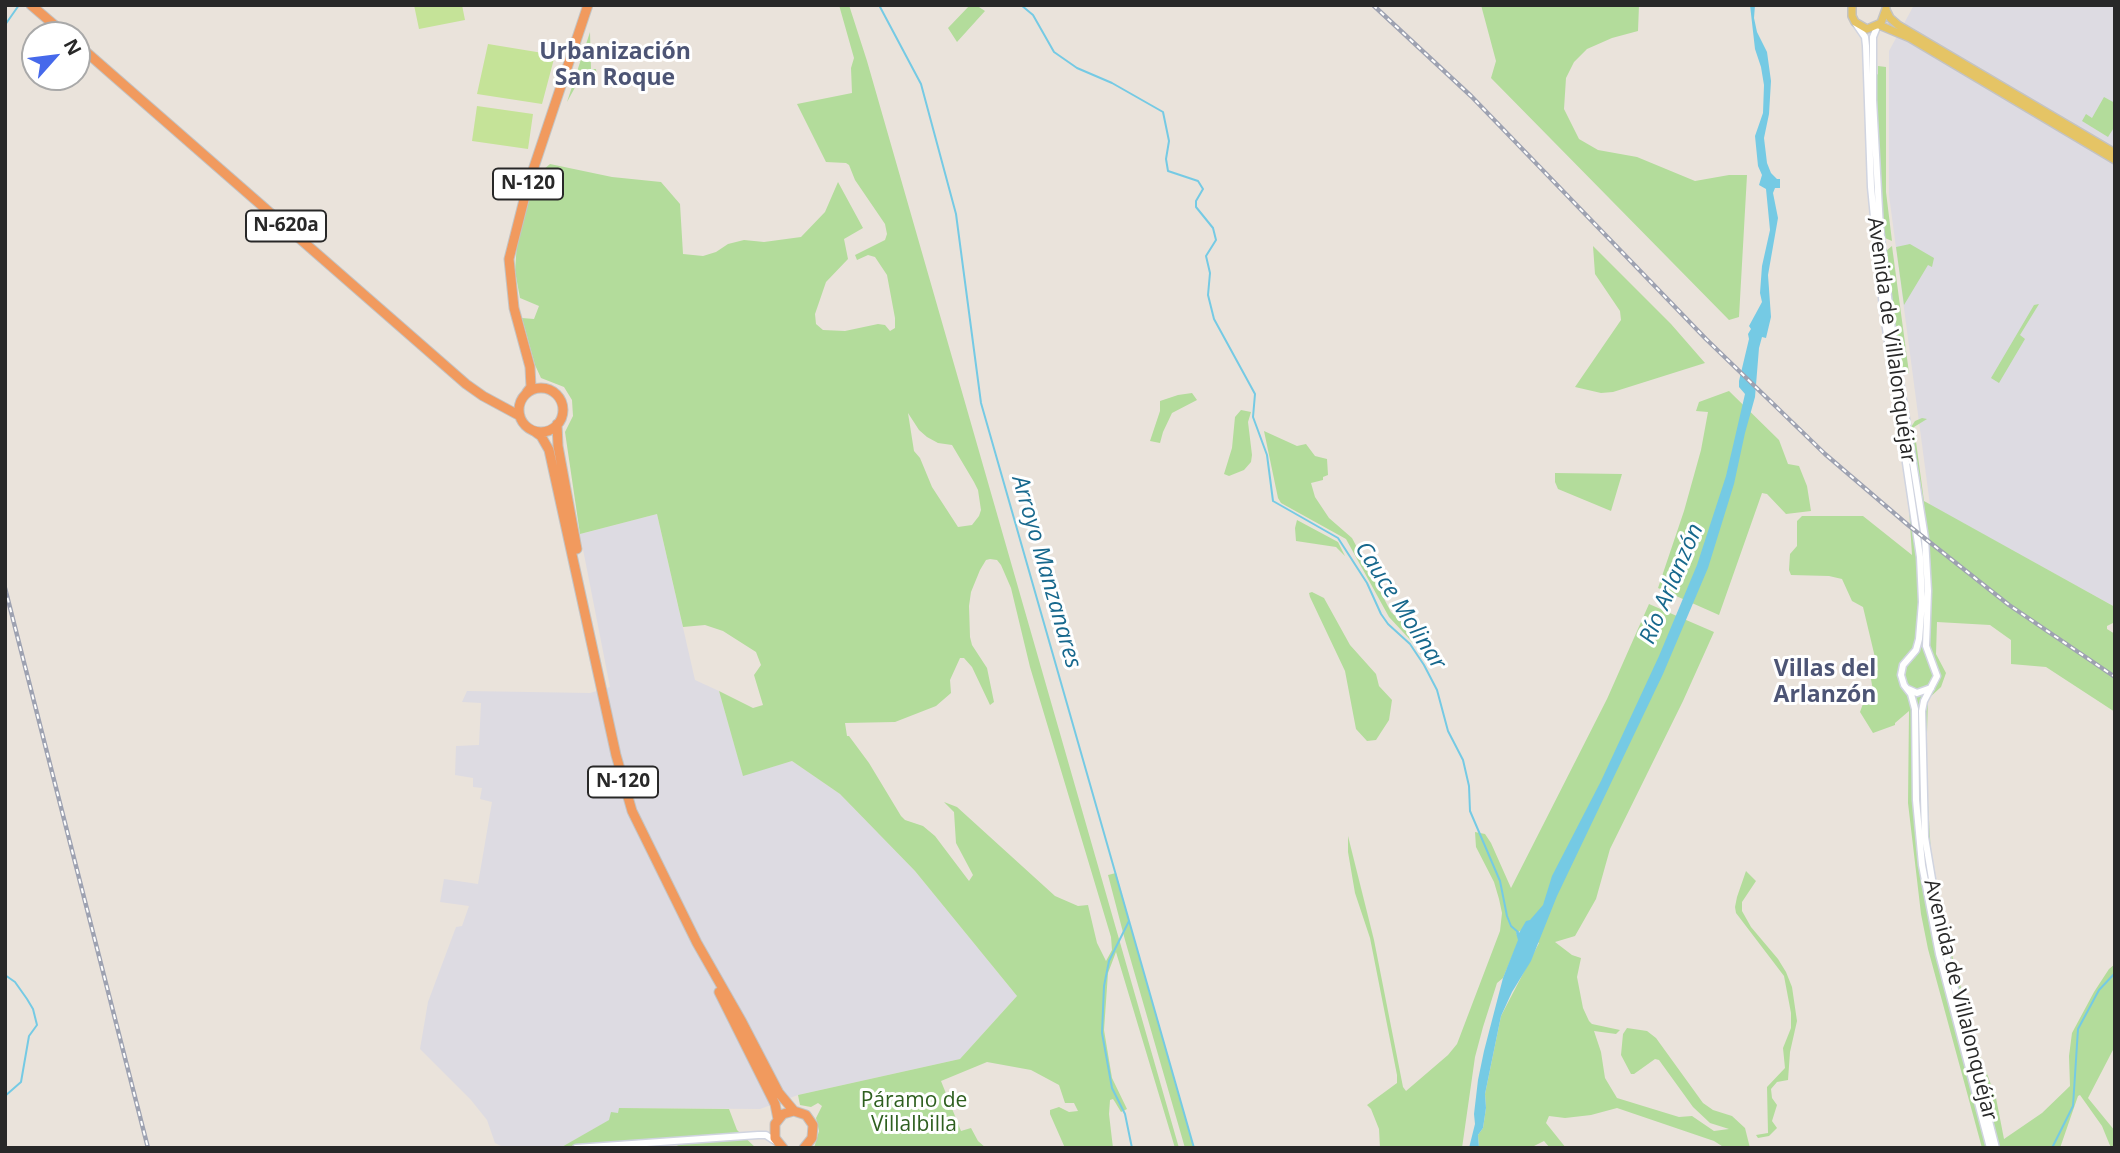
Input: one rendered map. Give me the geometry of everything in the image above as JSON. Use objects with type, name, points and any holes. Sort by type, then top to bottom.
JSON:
[{"type":"highway","points":[[31,5],[50,21]]},
{"type":"highway","name":"N-120","points":[[588,5],[527,188],[511,246],[511,296],[530,367],[531,387],[519,406],[520,416],[524,424],[541,436],[549,450],[616,755],[629,801],[646,842],[775,1104],[777,1120],[774,1130],[780,1145]]},
{"type":"highway","name":"N-620a","points":[[91,56],[466,384],[520,416]]},
{"type":"highway","name":"N-120","points":[[530,367],[537,379],[557,395],[563,405],[557,425],[558,446],[586,609]]},
{"type":"highway","points":[[497,404],[512,402],[537,388],[547,388]]},
{"type":"highway","points":[[534,431],[546,431],[557,425]]},
{"type":"highway","name":"N-120","points":[[697,943],[779,1093],[794,1111],[804,1114],[811,1121],[813,1131],[808,1145]]},
{"type":"highway","points":[[777,1120],[785,1112],[794,1111]]},
{"type":"main road","points":[[1845,5],[1852,9],[1855,22],[1864,28],[1878,26],[1910,38],[2115,160]]},
{"type":"main road","points":[[1878,26],[1884,21],[1886,8]]},
{"type":"main road","points":[[1886,8],[1898,25],[2115,153]]},
{"type":"street","name":"Avenida de Villalonquéjar","points":[[1855,22],[1866,41],[1869,163],[1877,257],[1920,557],[1920,632],[1916,650],[1910,659]]},
{"type":"street","name":"Avenida de Villalonquéjar","points":[[1878,26],[1873,37],[1873,90],[1880,228],[1892,331],[1925,538],[1928,591],[1926,643],[1930,661]]},
{"type":"street","points":[[1921,656],[1930,661],[1936,671],[1932,687],[1923,692],[1907,688],[1900,676],[1903,665],[1910,659],[1921,656]]},
{"type":"street","name":"Avenida de Villalonquéjar","points":[[1932,687],[1922,711],[1922,789],[1928,862],[1942,940],[1996,1148]]},
{"type":"street","name":"Avenida de Villalonquéjar","points":[[1907,688],[1915,709],[1916,800],[1928,902],[1990,1148]]},
{"type":"street","points":[[758,1135],[777,1120]]},
{"type":"street","points":[[576,1148],[758,1135],[765,1135],[780,1145]]},
{"type":"shaded area","points":[[1914,5],[2115,5],[2115,607],[1930,505],[1889,195],[1889,51]]},
{"type":"shaded area","points":[[657,514],[695,680],[719,691],[743,775],[792,761],[840,794],[915,871],[1017,996],[960,1059],[798,1095],[760,1109],[619,1108],[619,1113],[610,1120],[560,1148],[505,1148],[495,1143],[487,1120],[471,1100],[420,1049],[428,1002],[456,927],[462,926],[469,906],[440,902],[444,879],[478,884],[492,802],[480,799],[482,788],[473,787],[473,778],[455,775],[456,746],[479,745],[481,703],[462,702],[467,691],[590,693],[610,687],[580,534]]},
{"type":"green space","points":[[414,5],[462,5],[465,20],[419,29]]},
{"type":"green space","name":"Páramo de Villalbilla","points":[[839,5],[849,5],[867,61],[1179,1148],[1175,1148],[1116,952],[1108,973],[1104,1030],[1112,1078],[1127,1109],[1121,1112],[1113,1099],[1110,1100],[1113,1148],[1065,1148],[1050,1110],[1059,1107],[1069,1112],[1078,1111],[1074,1103],[1065,1103],[1059,1085],[1031,1070],[987,1062],[941,1081],[961,1131],[971,1128],[978,1141],[986,1148],[814,1148],[819,1131],[816,1118],[822,1106],[818,1103],[811,1107],[800,1105],[798,1095],[960,1059],[1017,996],[915,871],[840,794],[792,761],[743,776],[719,691],[753,708],[763,705],[754,675],[761,665],[756,652],[723,631],[705,625],[683,627],[657,514],[580,534],[565,432],[573,416],[572,400],[564,387],[541,378],[535,365],[522,318],[534,319],[539,306],[520,298],[515,271],[517,243],[536,176],[550,164],[612,177],[661,182],[680,204],[683,254],[703,256],[744,240],[764,242],[801,237],[825,212],[838,182],[863,228],[844,239],[848,259],[826,282],[815,314],[816,324],[823,330],[845,331],[878,324],[885,325],[890,331],[895,328],[895,318],[887,275],[875,257],[868,255],[857,260],[855,255],[885,240],[885,224],[855,180],[849,165],[826,162],[797,104],[852,93],[851,68],[854,58]],"holes":[[[908,413],[927,437],[938,443],[952,445],[974,482],[981,510],[972,525],[958,527],[932,487],[920,458],[914,451]],[[986,560],[997,560],[1001,565],[1011,588],[1030,667],[1111,937],[1112,950],[1106,961],[1097,943],[1088,905],[1078,906],[1055,896],[957,807],[944,802],[954,812],[956,843],[973,875],[969,881],[935,836],[923,826],[901,816],[869,763],[847,736],[845,723],[895,722],[936,706],[951,693],[950,680],[960,658],[964,658],[972,667],[990,705],[994,702],[987,668],[972,645],[969,606],[971,592],[980,570]]]},
{"type":"green space","points":[[970,5],[976,5],[985,11],[957,42],[948,28]]},
{"type":"green space","points":[[1481,5],[1639,5],[1638,31],[1587,49],[1574,62],[1566,78],[1564,109],[1579,139],[1598,150],[1637,157],[1695,181],[1747,175],[1739,317],[1729,320],[1491,78],[1496,61]]},
{"type":"green space","points":[[590,32],[591,69],[596,69],[597,78],[578,82],[567,102]]},
{"type":"green space","points":[[1869,43],[1872,148],[1880,251],[1872,150]]},
{"type":"green space","points":[[488,44],[555,55],[542,104],[477,94]]},
{"type":"green space","points":[[1878,66],[1886,67],[1886,192],[1892,241],[1885,238],[1880,189],[1875,76],[1878,74]]},
{"type":"green space","points":[[2104,97],[2115,103],[2115,126],[2108,137],[2082,121],[2086,114],[2092,118]]},
{"type":"green space","points":[[477,106],[533,114],[528,149],[472,141]]},
{"type":"green space","points":[[1910,244],[1934,258],[1932,267],[1928,265],[1904,305],[1896,247]]},
{"type":"green space","points":[[1593,246],[1671,324],[1705,363],[1613,392],[1601,393],[1575,387],[1621,320],[1620,311],[1595,274]]},
{"type":"green space","points":[[1892,246],[1909,373],[1904,373],[1900,368],[1889,286],[1886,251]]},
{"type":"green space","points":[[1882,268],[1917,497],[1923,500],[1911,427],[1915,421],[1922,418],[1927,419],[1914,427],[1924,501],[2115,607],[2115,622],[2107,626],[2107,629],[2115,634],[2115,712],[2046,667],[2011,664],[2011,640],[1990,625],[1937,622],[1936,654],[1946,673],[1941,687],[1928,699],[1926,768],[1931,854],[1941,914],[1977,1047],[1996,1098],[2004,1139],[2042,1113],[2070,1086],[2069,1056],[2072,1033],[2094,992],[2115,964],[2115,1046],[2088,1098],[2115,1131],[2115,1148],[2111,1148],[2102,1126],[2080,1095],[2060,1148],[1982,1148],[1921,914],[1908,803],[1909,711],[1895,725],[1873,733],[1860,712],[1864,701],[1873,691],[1870,673],[1878,670],[1863,607],[1852,601],[1842,579],[1791,575],[1789,570],[1790,554],[1797,546],[1797,521],[1802,516],[1863,516],[1912,555],[1908,492],[1916,496],[1885,303]]},
{"type":"green space","points":[[2039,304],[2020,335],[2025,339],[1999,383],[1991,378],[2034,305]]},
{"type":"green space","points":[[1729,391],[1779,440],[1788,464],[1799,466],[1807,486],[1811,511],[1786,514],[1767,494],[1762,493],[1719,615],[1658,588],[1701,450],[1708,412],[1696,411],[1699,402]]},
{"type":"green space","points":[[1192,393],[1197,400],[1172,413],[1160,443],[1150,441],[1160,411],[1160,401]]},
{"type":"green space","points":[[1241,410],[1251,412],[1248,422],[1251,462],[1244,470],[1229,476],[1224,474],[1232,448],[1235,417]]},
{"type":"green space","points":[[1264,431],[1297,446],[1306,444],[1315,456],[1327,459],[1328,475],[1323,477],[1323,480],[1311,483],[1315,497],[1329,518],[1352,538],[1391,612],[1431,654],[1428,659],[1389,617],[1346,539],[1281,503]]},
{"type":"green space","points":[[1555,473],[1622,474],[1611,511],[1558,489]]},
{"type":"green space","points":[[1297,520],[1338,542],[1345,556],[1336,547],[1296,541]]},
{"type":"green space","points":[[1309,593],[1324,598],[1350,645],[1376,674],[1379,686],[1392,700],[1389,720],[1376,740],[1367,741],[1356,729],[1345,671],[1310,597]]},
{"type":"green space","points":[[1649,604],[1714,632],[1610,849],[1596,899],[1575,936],[1555,942],[1572,955],[1581,958],[1577,977],[1583,1008],[1589,1021],[1620,1030],[1616,1034],[1594,1031],[1605,1078],[1617,1098],[1679,1117],[1692,1116],[1714,1131],[1729,1129],[1710,1123],[1693,1107],[1659,1060],[1655,1059],[1631,1074],[1621,1055],[1623,1034],[1627,1028],[1647,1031],[1656,1038],[1703,1103],[1713,1110],[1732,1116],[1745,1128],[1750,1148],[1725,1148],[1714,1141],[1617,1108],[1591,1115],[1565,1118],[1549,1116],[1546,1123],[1566,1148],[1550,1148],[1544,1141],[1530,1148],[1479,1148],[1478,1135],[1483,1128],[1485,1094],[1501,1016],[1539,943],[1522,930],[1516,933],[1519,940],[1503,978],[1497,983],[1483,1027],[1475,1057],[1462,1148],[1380,1148],[1379,1129],[1367,1105],[1397,1083],[1397,1075],[1370,938],[1355,893],[1348,836],[1374,940],[1403,1087],[1406,1091],[1457,1044],[1500,931],[1502,913],[1499,899],[1494,882],[1476,847],[1475,832],[1485,834],[1491,843],[1511,888],[1607,699]]},
{"type":"green space","points":[[1746,871],[1756,881],[1742,902],[1742,911],[1786,972],[1792,987],[1797,1021],[1790,1052],[1788,1080],[1777,1082],[1771,1089],[1772,1098],[1777,1105],[1772,1121],[1777,1128],[1769,1136],[1758,1138],[1756,1135],[1768,1133],[1767,1087],[1785,1068],[1783,1048],[1791,1028],[1791,1013],[1784,976],[1736,913],[1737,897]]},
{"type":"green space","points":[[1116,873],[1194,1148],[1185,1148],[1125,940],[1108,875]]},
{"type":"green space","points":[[619,1108],[729,1109],[737,1130],[756,1148],[683,1148],[672,1143],[613,1148],[560,1148],[609,1120],[611,1112],[618,1113]]},
{"type":"water","name":"Río Arlanzón","points":[[1750,5],[1755,5],[1757,32],[1767,52],[1771,81],[1764,138],[1767,163],[1771,173],[1780,179],[1780,188],[1775,188],[1773,193],[1778,218],[1768,275],[1771,317],[1766,338],[1762,337],[1759,348],[1755,397],[1734,484],[1708,568],[1663,674],[1557,896],[1531,961],[1501,1016],[1485,1094],[1483,1128],[1478,1135],[1479,1148],[1469,1148],[1475,1124],[1478,1080],[1484,1051],[1503,978],[1518,940],[1516,933],[1519,933],[1526,921],[1543,905],[1552,876],[1601,781],[1659,656],[1697,565],[1726,476],[1745,394],[1739,387],[1739,381],[1751,329],[1749,326],[1762,302],[1762,266],[1770,230],[1766,189],[1759,185],[1762,175],[1758,166],[1755,136],[1763,113],[1764,85],[1755,49]]},
{"type":"waterway","points":[[5,25],[19,5]]},
{"type":"waterway","name":"Arroyo Manzanares","points":[[879,5],[921,84],[956,214],[981,403],[1194,1148]]},
{"type":"waterway","name":"Cauce Molinar","points":[[1021,5],[1033,15],[1054,52],[1077,68],[1112,83],[1163,112],[1169,141],[1166,159],[1168,171],[1198,181],[1203,189],[1196,201],[1196,207],[1213,228],[1216,240],[1206,256],[1210,273],[1208,295],[1214,319],[1255,394],[1253,417],[1267,455],[1273,501],[1338,538],[1367,583],[1381,614],[1410,644],[1424,665],[1437,690],[1448,731],[1463,760],[1469,786],[1470,811],[1500,881],[1507,916],[1511,926],[1518,932]]},
{"type":"waterway","points":[[1129,921],[1109,961],[1104,986],[1102,1033],[1112,1088],[1125,1114],[1132,1148]]},
{"type":"waterway","points":[[2052,1148],[2073,1106],[2078,1029],[2099,990],[2115,973]]},
{"type":"waterway","points":[[5,975],[15,982],[27,999],[37,1025],[29,1036],[21,1082],[5,1096]]},
{"type":"railway","points":[[1373,5],[1471,96],[1706,339],[1825,454],[1908,525],[2009,605],[2115,677]]},
{"type":"railway","points":[[5,588],[148,1148]]},
{"type":"district","name":"Urbanización San Roque","points":[[615,65]]},
{"type":"district","name":"Villas del Arlanzón","points":[[1825,682]]}]
